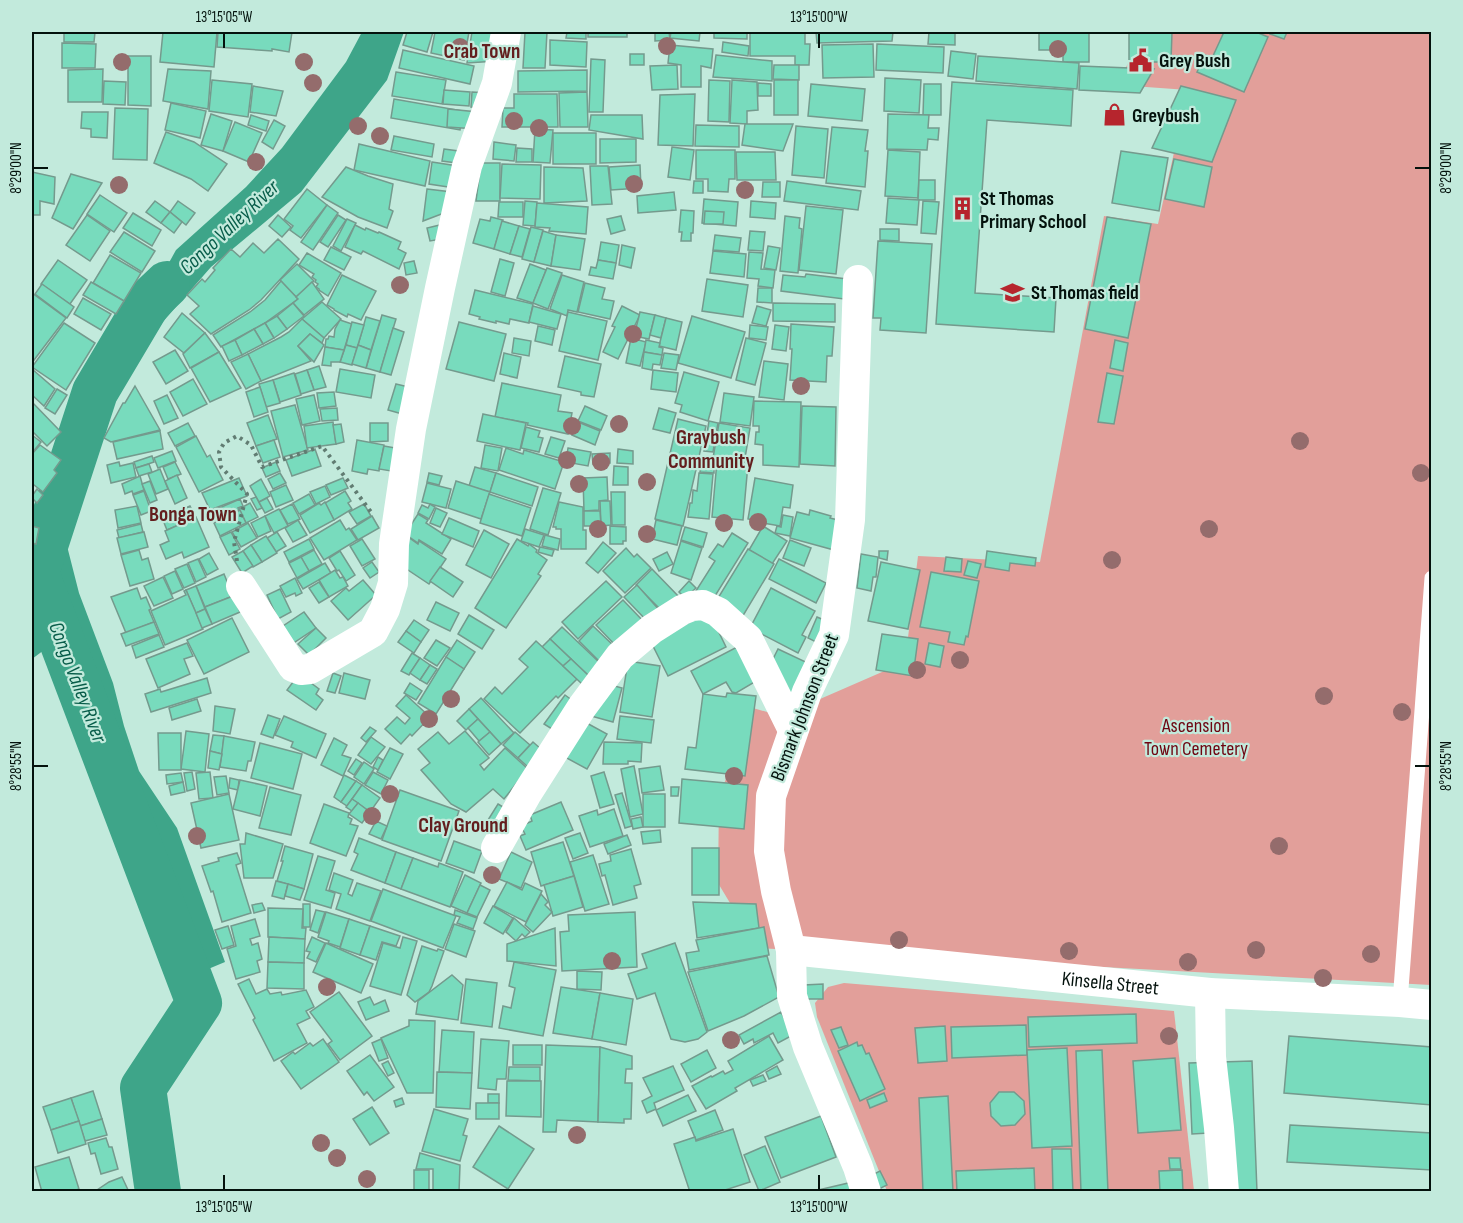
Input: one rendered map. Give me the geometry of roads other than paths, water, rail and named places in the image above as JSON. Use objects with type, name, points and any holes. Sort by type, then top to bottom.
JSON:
[{"type":"street","points":[[241,586],[293,667],[301,670],[310,669],[373,632],[386,609],[393,583],[394,544],[411,429],[440,288],[467,166],[497,83],[506,32]]},
{"type":"street","name":"Bismark Johnson Street","points":[[858,280],[849,519],[834,635],[807,692],[771,796],[769,851],[776,891],[791,950],[792,996],[808,1047],[866,1191]]},
{"type":"street","points":[[496,848],[526,795],[582,707],[620,656],[652,629],[692,606],[703,605],[718,612],[747,639],[793,730]]},
{"type":"street","name":"Kinsella Street","points":[[791,950],[1210,993],[1431,1005]]},
{"type":"street","points":[[1210,993],[1211,1057],[1224,1191]]},
{"type":"lane","points":[[1400,1002],[1431,578]]},
{"type":"water","points":[[362,32],[404,32],[387,80],[301,192],[211,267],[154,332],[132,365],[100,403],[94,454],[66,542],[79,593],[113,683],[139,771],[177,828],[225,962],[201,972],[160,860],[99,706],[80,648],[64,635],[32,659],[32,620],[44,583],[53,535],[76,455],[108,373],[176,250],[246,187],[282,148],[346,62]]},
{"type":"waterway","name":"Congo Valley River","points":[[158,1192],[143,1088],[199,1003],[36,573],[95,392],[149,301],[167,284]]},
{"type":"place","name":"Grey Bush","points":[[1141,60]]},
{"type":"place","name":"Greybush","points":[[1114,115]]},
{"type":"place","name":"St Thomas Primary School","points":[[962,209]]},
{"type":"place","name":"St Thomas field","points":[[1013,292]]},
{"type":"district","name":"Crab Town","points":[[482,51]]},
{"type":"district","name":"Graybush Community","points":[[711,449]]},
{"type":"district","name":"Bonga Town","points":[[193,514]]},
{"type":"district","name":"Clay Ground","points":[[463,825]]},
{"type":"park label","name":"Ascension Town Cemetery","points":[[1196,736]]}]
